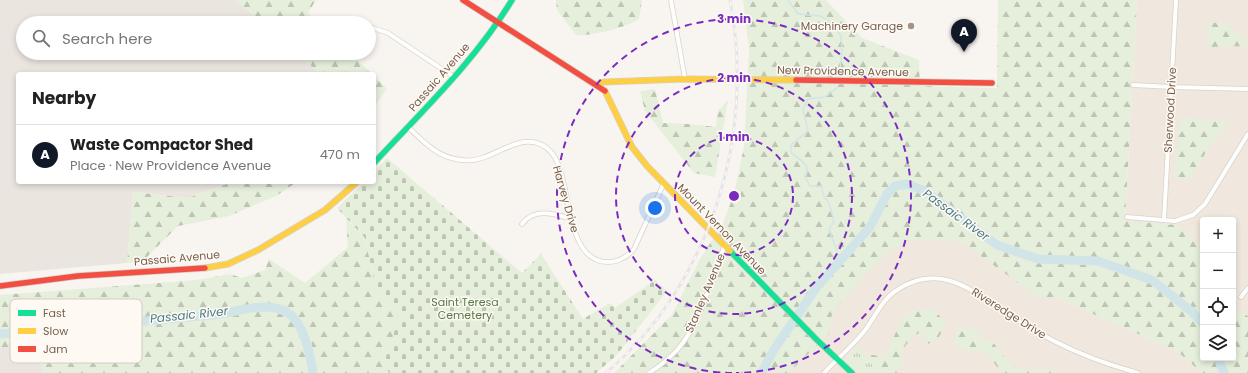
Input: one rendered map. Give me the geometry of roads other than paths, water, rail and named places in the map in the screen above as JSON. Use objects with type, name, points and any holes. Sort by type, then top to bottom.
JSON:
[{"type":"street","name":"Mount Vernon Avenue","points":[[462,0],[598,84],[609,96],[632,147],[646,166],[776,299],[852,373]]},
{"type":"street","name":"Passaic Avenue","points":[[376,161],[454,77],[498,23],[512,0]]},
{"type":"street","points":[[671,0],[685,79]]},
{"type":"street","name":"Sherwood Drive","points":[[1164,220],[1176,0]]},
{"type":"street","points":[[376,29],[388,33],[454,77]]},
{"type":"street","name":"New Providence Avenue","points":[[598,84],[604,82],[685,79],[992,83]]},
{"type":"street","points":[[1133,84],[1171,87],[1248,89]]},
{"type":"street","name":"Harvey Drive","points":[[408,127],[437,152],[460,160],[480,159],[516,143],[529,142],[551,152],[559,169],[578,242],[588,255],[596,260],[606,262],[622,259],[634,249],[664,183]]},
{"type":"street","points":[[1127,217],[1175,221],[1187,218],[1199,211],[1205,204],[1248,134]]},
{"type":"street","name":"Passaic Avenue","points":[[0,286],[78,276],[206,268],[228,264],[258,250],[320,213],[339,199],[354,184]]},
{"type":"street","points":[[522,224],[530,216],[540,213],[572,220]]},
{"type":"street","name":"Stanley Avenue","points":[[649,373],[670,358],[689,333],[724,245]]},
{"type":"street","name":"Riveredge Drive","points":[[824,373],[862,334],[891,294],[905,285],[915,281],[936,279],[952,281],[971,288],[1028,327],[1072,350],[1099,361],[1138,373]]},
{"type":"street","points":[[1241,297],[1248,288]]},
{"type":"waterway","points":[[788,0],[798,14],[821,16],[833,24],[841,36],[842,50],[839,78]]},
{"type":"waterway","points":[[837,88],[825,97],[808,99],[803,109],[808,131],[791,145],[791,152],[807,167],[806,179],[810,186],[821,186],[824,196],[829,203],[834,221],[829,230],[841,261]]},
{"type":"waterway","name":"Passaic River","points":[[761,373],[775,348],[816,288],[870,227],[887,194],[895,186],[907,184],[925,191],[997,245],[1038,259],[1098,261],[1152,280],[1191,311],[1200,321]]},
{"type":"waterway","name":"Passaic River","points":[[142,321],[213,315],[263,307],[279,309],[287,312],[300,326],[310,355],[313,373]]},
{"type":"waterway","name":"Passaic River","points":[[0,334],[10,333]]},
{"type":"waterway","name":"Passaic River","points":[[1219,361],[1224,373]]},
{"type":"railway","points":[[606,373],[643,337],[673,296],[698,251],[717,203],[730,154],[736,103],[736,51],[730,0]]},
{"type":"place","name":"Machinery Garage","points":[[911,26]]},
{"type":"place","name":"Waste Compactor Shed","points":[[964,52]]},
{"type":"park label","name":"Saint Teresa Cemetery","points":[[465,308]]}]
